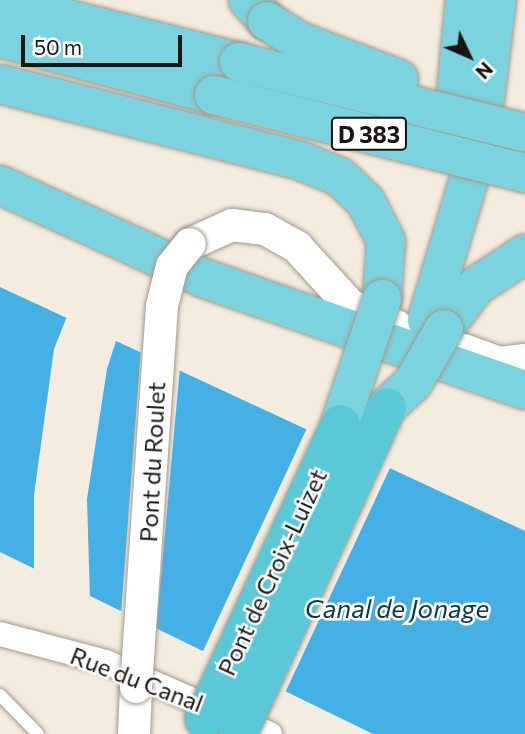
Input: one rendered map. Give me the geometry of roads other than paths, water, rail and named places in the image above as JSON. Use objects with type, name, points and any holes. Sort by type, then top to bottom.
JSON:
[{"type":"highway","points":[[414,314],[453,135],[464,0]]},
{"type":"highway","points":[[414,314],[480,142],[497,0]]},
{"type":"highway","name":"D 383","points":[[0,2],[525,133]]},
{"type":"highway","points":[[258,11],[299,41],[373,70],[525,118]]},
{"type":"highway","name":"D 383","points":[[0,38],[525,173]]},
{"type":"highway","points":[[0,84],[326,170],[354,187],[376,217],[414,314]]},
{"type":"highway","points":[[0,185],[203,278],[525,390]]},
{"type":"highway","points":[[414,314],[525,254]]},
{"type":"highway","name":"Pont de Croix-Luizet","points":[[221,727],[387,407],[413,383],[414,314]]},
{"type":"highway","name":"Pont de Croix-Luizet","points":[[221,727],[340,424],[414,314]]},
{"type":"street","name":"Pont du Roulet","points":[[134,734],[162,306],[172,266],[190,244],[232,225],[265,229],[297,247],[334,289],[366,315],[488,358]]},
{"type":"street","points":[[488,358],[525,360]]},
{"type":"street","points":[[488,358],[525,373]]},
{"type":"street","name":"Rue du Canal","points":[[0,634],[118,667],[270,734]]},
{"type":"lane","points":[[0,695],[38,734]]},
{"type":"water","name":"Canal de Jonage","points":[[0,287],[525,531],[525,734],[373,734],[0,552]]}]
